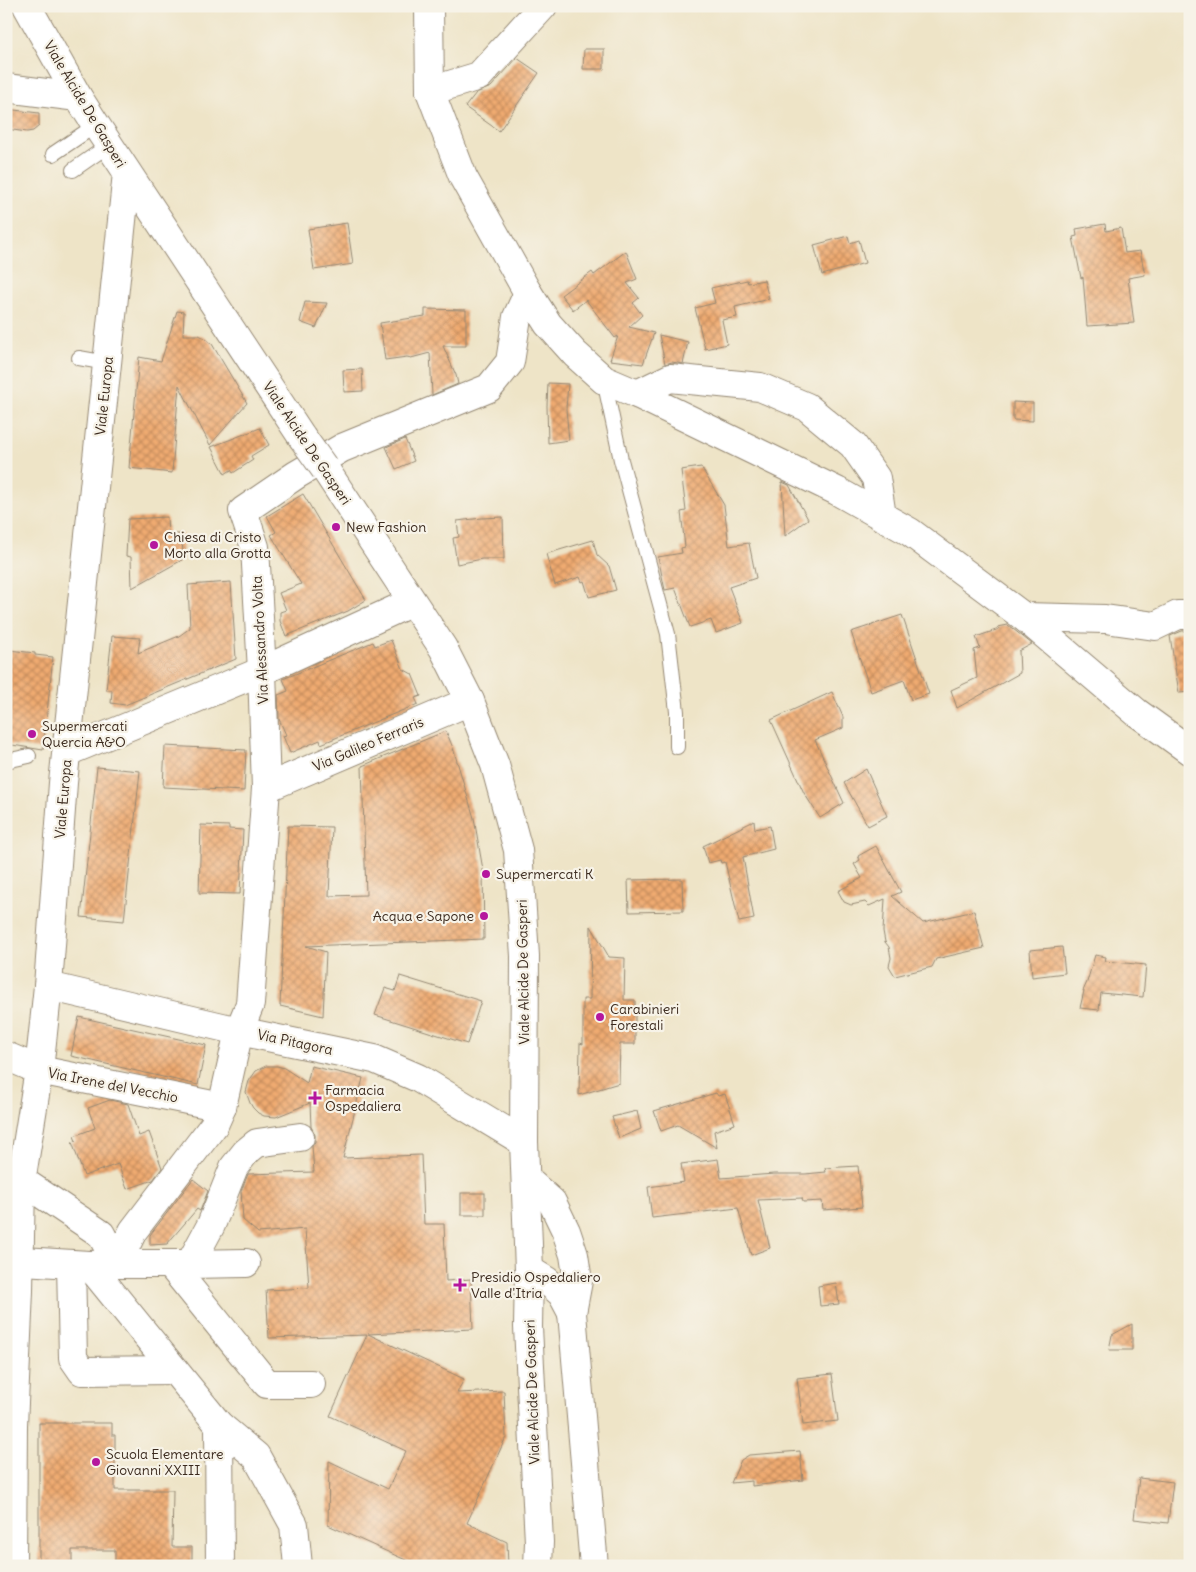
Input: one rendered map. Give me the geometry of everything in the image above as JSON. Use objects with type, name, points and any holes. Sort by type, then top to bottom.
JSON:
[{"type":"street","name":"Viale Alcide De Gasperi","points":[[27,6],[78,97],[127,173],[444,648],[470,701],[495,765],[518,850],[525,956],[524,1142],[529,1270],[528,1327],[539,1542],[538,1566]]},
{"type":"street","points":[[429,6],[430,91],[463,177],[528,293],[548,324],[575,354],[604,380],[637,394],[837,491],[910,532],[1024,616],[1136,712],[1190,751]]},
{"type":"street","points":[[430,91],[480,76],[543,6]]},
{"type":"street","points":[[6,88],[78,97]]},
{"type":"street","name":"Viale Europa","points":[[12,1566],[9,1510],[14,1176],[39,1070],[48,986],[67,752],[127,173]]},
{"type":"street","name":"Via Alessandro Volta","points":[[239,1031],[250,1004],[266,788],[255,547],[242,511],[296,475],[342,448],[489,388],[510,362],[517,317],[528,293]]},
{"type":"street","points":[[637,394],[670,378],[760,387],[807,407],[853,445],[876,478],[882,516]]},
{"type":"street","points":[[67,752],[262,671],[412,602]]},
{"type":"street","points":[[1024,616],[1105,620],[1155,626],[1178,616],[1190,614]]},
{"type":"street","name":"Via Galileo Ferraris","points":[[266,788],[470,701]]},
{"type":"street","name":"Via Pitagora","points":[[48,986],[239,1031],[374,1059],[418,1078],[524,1142]]},
{"type":"street","points":[[118,1264],[133,1231],[214,1125],[222,1107],[239,1031]]},
{"type":"street","name":"Via Irene del Vecchio","points":[[6,1056],[39,1070],[222,1107]]},
{"type":"street","points":[[180,1264],[211,1225],[234,1167],[246,1152],[257,1143],[300,1137]]},
{"type":"street","points":[[14,1176],[100,1234],[118,1264]]},
{"type":"street","points":[[526,1179],[552,1202],[566,1231],[574,1255],[578,1281],[572,1313],[594,1566]]},
{"type":"street","points":[[13,1261],[80,1265],[246,1263]]},
{"type":"street","points":[[180,1264],[267,1384],[311,1384]]},
{"type":"street","points":[[80,1265],[74,1358],[82,1371],[174,1370]]},
{"type":"street","points":[[80,1265],[174,1370],[218,1425],[256,1456],[294,1525],[298,1566]]},
{"type":"street","points":[[529,1270],[547,1281],[562,1294],[572,1313]]},
{"type":"street","points":[[218,1425],[220,1566]]},
{"type":"lane","points":[[53,154],[103,135]]},
{"type":"lane","points":[[73,170],[103,135]]},
{"type":"lane","points":[[79,358],[107,363]]},
{"type":"lane","points":[[604,380],[621,460],[668,634],[677,712],[677,747]]},
{"type":"lane","points":[[6,761],[29,756]]},
{"type":"building","points":[[584,49],[604,49],[604,69],[583,69]]},
{"type":"building","points":[[517,58],[539,73],[499,131],[465,107],[476,93],[491,87]]},
{"type":"building","points":[[6,109],[39,113],[39,126],[33,131],[27,132],[6,129]]},
{"type":"building","points":[[347,223],[353,264],[314,270],[308,229]]},
{"type":"building","points":[[1105,224],[1106,231],[1121,228],[1125,253],[1140,251],[1145,275],[1128,278],[1134,323],[1087,326],[1083,277],[1081,278],[1073,237],[1077,236],[1076,229]]},
{"type":"building","points":[[848,236],[850,243],[859,240],[865,263],[822,275],[814,245]]},
{"type":"building","points":[[626,251],[637,279],[627,283],[639,298],[633,303],[642,315],[629,327],[654,333],[643,364],[610,360],[618,336],[615,338],[586,300],[573,310],[561,295],[592,272],[594,275]]},
{"type":"building","points":[[747,280],[748,283],[764,280],[769,299],[735,307],[737,317],[722,320],[727,344],[705,349],[695,308],[715,303],[711,288]]},
{"type":"building","points":[[305,302],[327,303],[316,328],[300,322]]},
{"type":"building","points":[[425,309],[466,310],[466,346],[443,346],[458,384],[432,395],[430,353],[411,358],[385,360],[380,323],[425,316]]},
{"type":"building","points":[[177,311],[184,312],[183,335],[199,335],[212,344],[247,403],[210,445],[179,385],[172,473],[129,468],[139,357],[161,361]]},
{"type":"building","points":[[659,335],[688,342],[683,364],[672,362],[665,364]]},
{"type":"building","points":[[362,369],[363,391],[344,392],[343,370]]},
{"type":"building","points":[[548,383],[568,384],[566,409],[569,440],[548,443]]},
{"type":"building","points":[[1013,402],[1033,403],[1033,421],[1013,420]]},
{"type":"building","points":[[260,428],[269,445],[251,456],[253,460],[233,473],[231,470],[225,474],[211,447]]},
{"type":"building","points":[[405,439],[414,461],[396,469],[386,447]]},
{"type":"building","points":[[701,467],[724,505],[729,546],[749,543],[756,578],[729,587],[743,623],[716,633],[711,620],[690,627],[675,588],[665,590],[658,557],[682,553],[681,548],[685,547],[681,512],[686,511],[681,470]]},
{"type":"building","points":[[782,482],[789,485],[808,519],[785,536]]},
{"type":"building","points":[[303,494],[366,600],[348,611],[286,636],[280,621],[280,612],[286,610],[279,593],[301,584],[271,535],[276,532],[267,516]]},
{"type":"building","name":"Chiesa di Cristo Morto alla Grotta","points":[[167,517],[168,534],[183,534],[182,560],[132,588],[131,557],[126,556],[128,519]]},
{"type":"building","points":[[503,517],[504,559],[482,559],[457,564],[453,538],[459,537],[457,521]]},
{"type":"building","points":[[593,540],[597,555],[609,566],[616,590],[589,597],[584,581],[582,582],[580,577],[555,585],[546,554]]},
{"type":"building","points":[[231,582],[236,659],[125,705],[111,703],[112,690],[106,690],[112,636],[140,638],[138,653],[179,636],[190,628],[188,585]]},
{"type":"building","points":[[902,615],[929,694],[911,700],[904,680],[871,692],[851,632]]},
{"type":"building","points":[[1008,625],[1032,644],[1019,651],[1020,673],[957,708],[951,690],[977,678],[974,650],[980,648],[976,637],[999,629],[998,627]]},
{"type":"building","points":[[1182,631],[1190,631],[1190,692],[1179,693],[1170,636]]},
{"type":"building","points":[[391,640],[403,669],[412,674],[421,696],[415,698],[418,704],[321,744],[320,740],[290,753],[283,736],[286,735],[279,719],[278,695],[288,691],[283,679],[373,642],[375,646]]},
{"type":"building","points":[[9,650],[53,657],[43,750],[6,744],[6,676]]},
{"type":"building","points":[[832,692],[843,717],[843,728],[815,740],[844,803],[820,818],[804,793],[771,720]]},
{"type":"building","points":[[446,731],[474,818],[483,870],[484,939],[306,946],[326,952],[323,1016],[280,1006],[288,826],[332,827],[329,896],[366,895],[362,766]]},
{"type":"building","points":[[165,746],[246,750],[244,791],[163,787]]},
{"type":"building","points":[[97,767],[140,771],[124,921],[81,917]]},
{"type":"building","points":[[866,769],[887,816],[868,826],[844,783]]},
{"type":"building","points":[[754,821],[755,829],[770,826],[774,849],[743,857],[754,919],[739,922],[725,862],[721,863],[720,860],[708,863],[703,846]]},
{"type":"building","points":[[201,825],[229,826],[229,829],[243,830],[240,894],[199,893]]},
{"type":"building","points":[[876,846],[901,892],[892,896],[923,923],[974,911],[984,948],[936,959],[932,967],[895,976],[889,966],[891,958],[883,931],[885,899],[869,906],[865,902],[851,905],[844,902],[838,891],[862,878],[854,864],[860,860],[858,856]]},
{"type":"building","points":[[682,879],[683,911],[629,912],[628,880]]},
{"type":"building","points":[[591,926],[609,957],[625,958],[624,1000],[635,1000],[635,1044],[620,1044],[619,1083],[579,1095],[580,1043],[583,1044],[583,999],[590,999]]},
{"type":"building","points":[[1062,947],[1065,973],[1032,977],[1030,950]]},
{"type":"building","points":[[1095,955],[1106,957],[1105,961],[1146,965],[1143,997],[1101,993],[1099,1010],[1080,1008],[1083,991]]},
{"type":"building","points":[[400,976],[481,1001],[467,1044],[375,1015],[385,988],[395,991]]},
{"type":"building","points":[[79,1017],[206,1045],[198,1085],[71,1056]]},
{"type":"building","name":"Presidio Ospedaliero Valle d'Itria","points":[[266,1066],[284,1068],[307,1083],[311,1066],[363,1078],[343,1158],[421,1155],[424,1224],[444,1224],[446,1281],[471,1279],[473,1329],[368,1334],[464,1379],[457,1393],[504,1391],[506,1437],[467,1523],[507,1542],[508,1566],[419,1566],[328,1525],[329,1461],[388,1489],[406,1451],[330,1416],[367,1335],[269,1338],[266,1290],[309,1288],[305,1229],[258,1233],[243,1220],[241,1191],[248,1174],[314,1172],[312,1146],[315,1142],[315,1135],[311,1127],[310,1103],[276,1117],[264,1116],[253,1108],[246,1092],[249,1081],[256,1071]]},
{"type":"building","points":[[716,1093],[718,1096],[725,1094],[735,1124],[714,1131],[717,1148],[678,1125],[661,1131],[654,1111]]},
{"type":"building","points":[[110,1100],[128,1104],[139,1136],[149,1132],[162,1168],[153,1180],[127,1189],[118,1164],[84,1176],[72,1142],[76,1141],[74,1136],[95,1128],[88,1108]]},
{"type":"building","points":[[637,1111],[641,1129],[619,1138],[612,1117]]},
{"type":"building","points":[[718,1159],[721,1178],[805,1174],[826,1172],[825,1168],[858,1166],[862,1207],[823,1210],[822,1201],[803,1202],[802,1198],[758,1200],[770,1248],[751,1255],[738,1208],[652,1218],[648,1187],[684,1182],[681,1164]]},
{"type":"building","points":[[193,1179],[208,1191],[200,1211],[197,1209],[167,1244],[150,1245],[150,1235]]},
{"type":"building","points":[[461,1193],[485,1193],[485,1215],[461,1215]]},
{"type":"building","points":[[836,1283],[839,1304],[820,1306],[818,1286]]},
{"type":"building","points":[[1132,1324],[1132,1350],[1109,1350],[1112,1335]]},
{"type":"building","points":[[832,1374],[838,1421],[803,1425],[797,1378]]},
{"type":"building","name":"Scuola Elementare Giovanni XXIII","points":[[39,1423],[112,1423],[112,1435],[115,1435],[115,1490],[173,1490],[172,1547],[192,1547],[192,1566],[115,1566],[115,1550],[72,1550],[72,1566],[39,1566]]},
{"type":"building","points":[[800,1451],[803,1480],[752,1486],[752,1481],[731,1483],[741,1460],[749,1455]]},
{"type":"building","points":[[1139,1478],[1173,1482],[1168,1523],[1134,1519]]},
{"type":"place","name":"New Fashion","points":[[336,527]]},
{"type":"place","name":"Chiesa di Cristo Morto alla Grotta","points":[[154,545]]},
{"type":"place","name":"Supermercati Quercia A&O","points":[[32,734]]},
{"type":"place","name":"Supermercati K","points":[[486,874]]},
{"type":"place","name":"Acqua e Sapone","points":[[484,916]]},
{"type":"place","name":"Carabinieri Forestali","points":[[600,1017]]},
{"type":"place","name":"Farmacia Ospedaliera","points":[[315,1098]]},
{"type":"place","name":"Presidio Ospedaliero Valle d'Itria","points":[[460,1285]]},
{"type":"place","name":"Scuola Elementare Giovanni XXIII","points":[[96,1462]]}]
